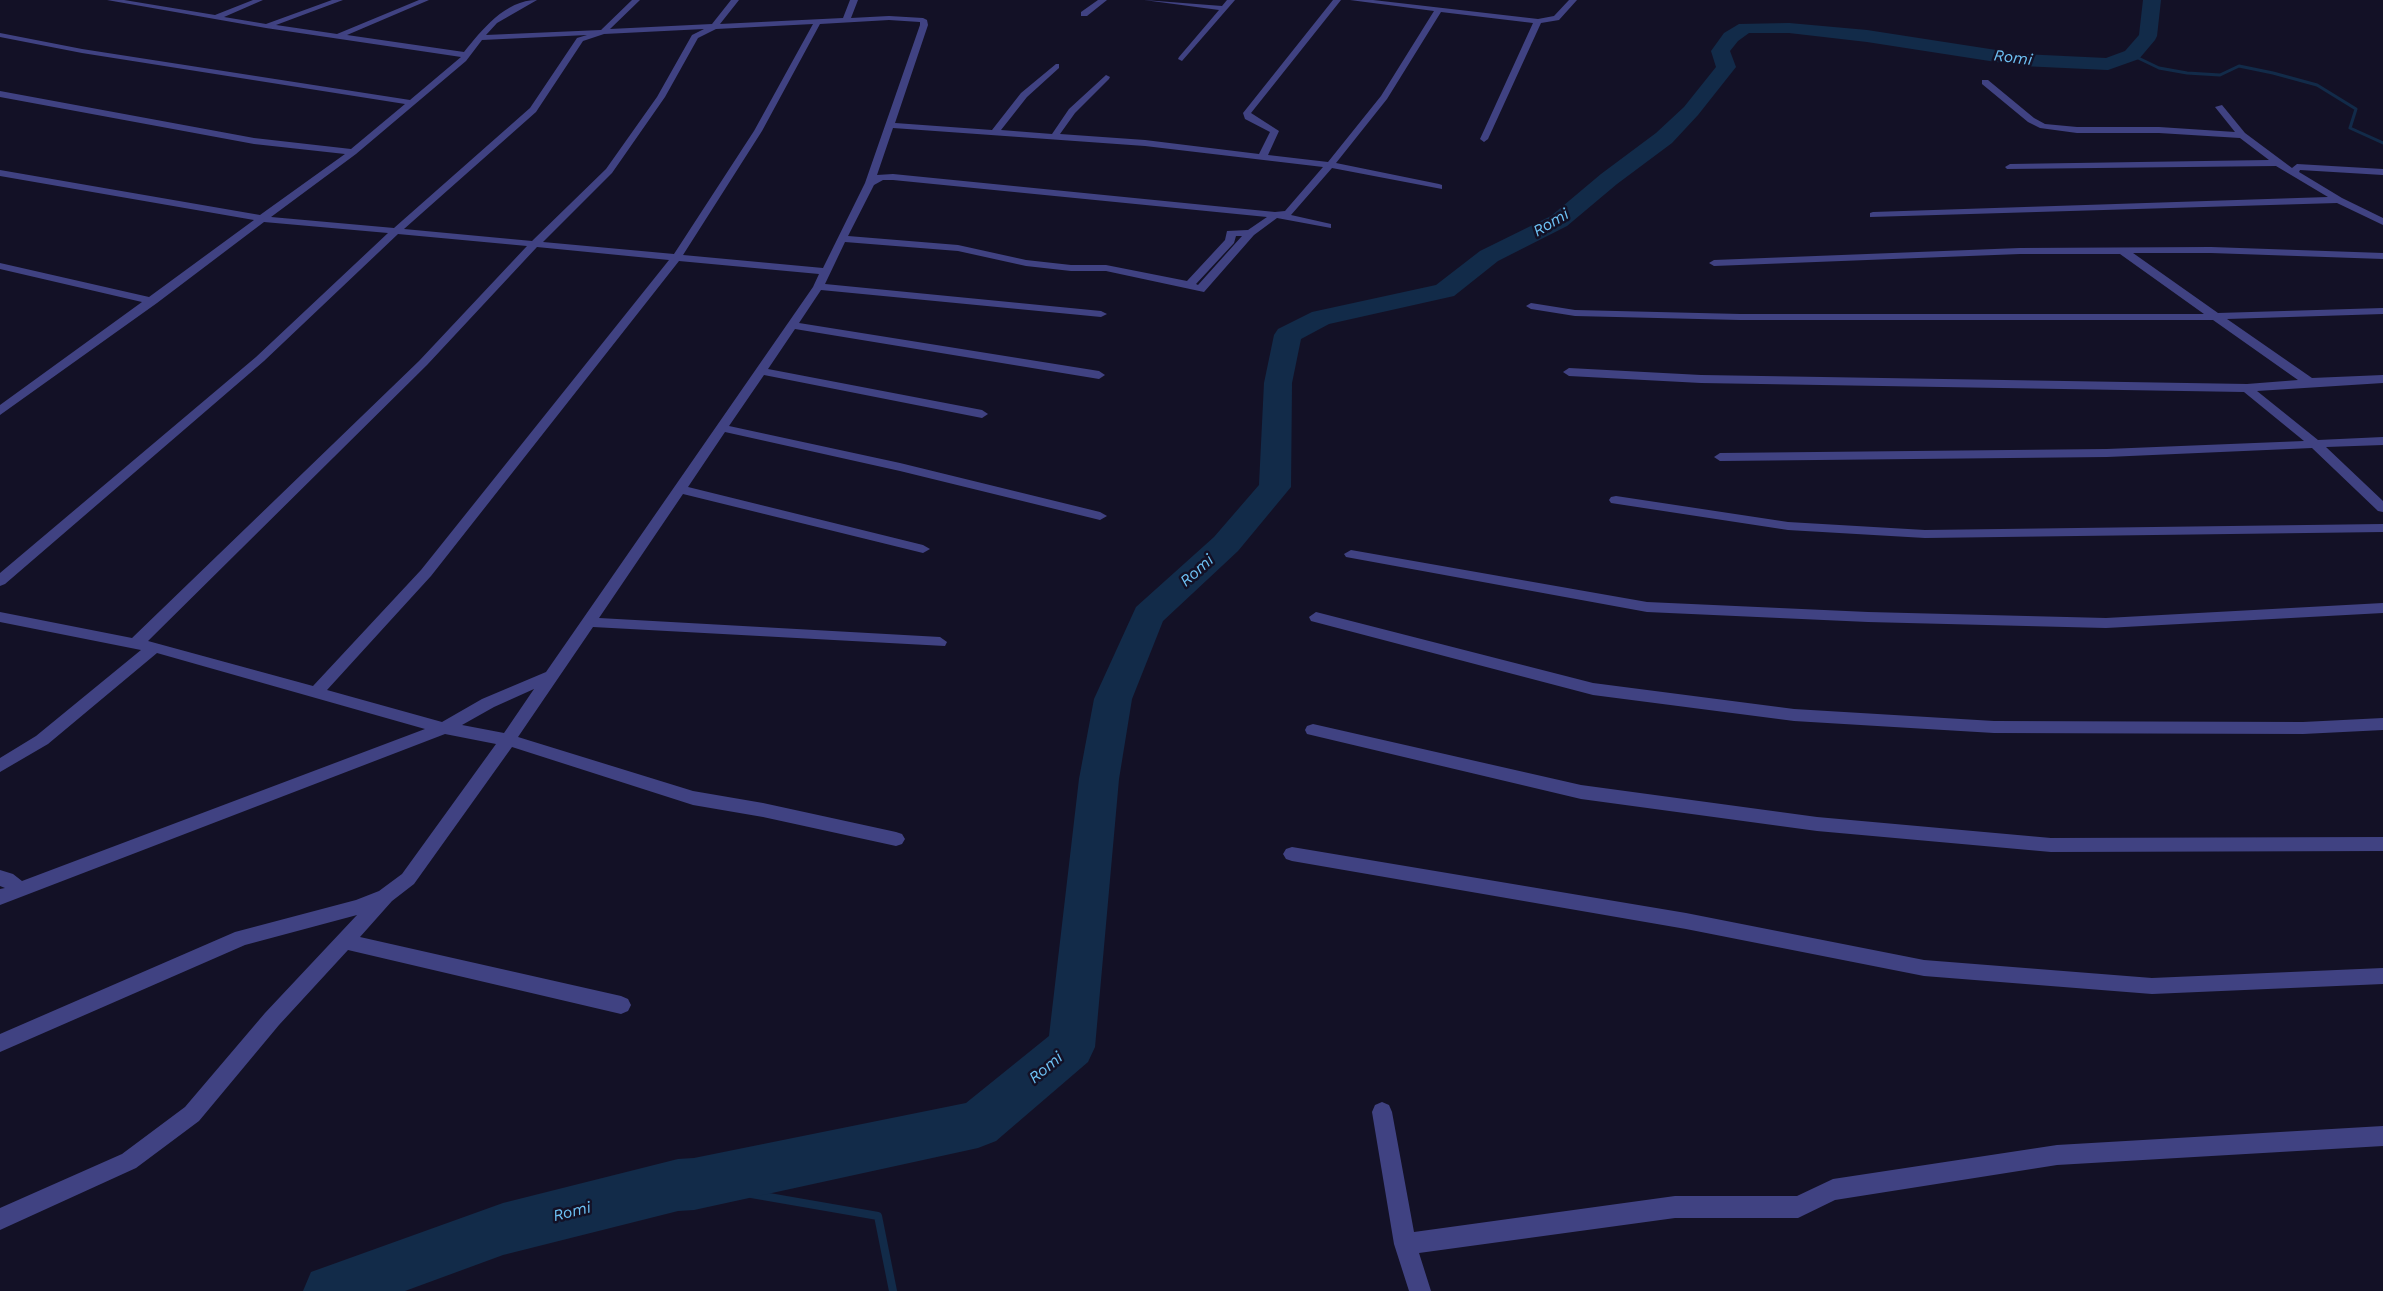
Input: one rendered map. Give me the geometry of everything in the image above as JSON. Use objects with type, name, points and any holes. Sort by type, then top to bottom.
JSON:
[{"type":"street","points":[[111,0],[336,37],[466,55]]},
{"type":"street","points":[[147,6],[160,0]]},
{"type":"street","points":[[216,18],[259,0]]},
{"type":"street","points":[[266,26],[339,0]]},
{"type":"street","points":[[336,37],[425,0]]},
{"type":"street","points":[[0,411],[153,302],[353,152],[466,55],[494,21],[533,0]]},
{"type":"street","points":[[0,581],[260,359],[394,233],[533,110],[580,40],[603,32],[636,0]]},
{"type":"street","points":[[136,643],[423,363],[534,245],[609,171],[661,97],[695,38],[714,27],[735,0]]},
{"type":"street","points":[[846,20],[854,0]]},
{"type":"street","points":[[1084,14],[1103,0]]},
{"type":"street","points":[[1148,0],[1224,8]]},
{"type":"street","points":[[1182,59],[1231,0]]},
{"type":"street","points":[[1262,157],[1275,131],[1248,117],[1246,113],[1337,0]]},
{"type":"street","points":[[1354,0],[1435,11],[1468,9],[1538,21],[1557,18],[1573,0]]},
{"type":"street","points":[[842,239],[958,248],[1026,263],[1071,268],[1107,268],[1189,285],[1200,290],[1250,233],[1275,215],[1288,213],[1330,165],[1384,97],[1435,11]]},
{"type":"street","points":[[0,1219],[129,1161],[192,1114],[272,1019],[386,896],[408,879],[508,740],[818,287],[870,183],[924,25],[923,20],[897,18],[481,38]]},
{"type":"street","points":[[316,692],[426,573],[676,258],[758,131],[818,21]]},
{"type":"street","points":[[1484,139],[1538,21]]},
{"type":"street","points":[[0,35],[82,51],[409,102]]},
{"type":"street","points":[[995,132],[1024,95],[1056,66]]},
{"type":"street","points":[[1054,137],[1072,111],[1106,76]]},
{"type":"street","points":[[1985,82],[2031,120],[2043,126],[2077,130],[2159,130],[2242,135]]},
{"type":"street","points":[[0,94],[254,141],[353,152]]},
{"type":"street","points":[[2218,108],[2242,135],[2278,164],[2295,171],[2339,200],[2383,222]]},
{"type":"street","points":[[889,125],[1145,143],[1330,165],[1439,187]]},
{"type":"street","points":[[2010,167],[2278,164]]},
{"type":"street","points":[[2295,171],[2297,167],[2383,172]]},
{"type":"street","points":[[0,173],[264,219],[394,233],[826,271]]},
{"type":"street","points":[[870,183],[881,177],[893,177],[1275,215],[1327,226]]},
{"type":"street","points":[[1873,215],[2339,200]]},
{"type":"street","points":[[1714,263],[2020,251],[2211,250],[2383,256]]},
{"type":"street","points":[[2124,252],[2309,382]]},
{"type":"street","points":[[0,266],[153,302]]},
{"type":"street","points":[[818,287],[1101,314]]},
{"type":"street","points":[[1531,306],[1575,313],[1729,316],[2168,318],[2383,311]]},
{"type":"street","points":[[793,325],[1099,375]]},
{"type":"street","points":[[762,370],[982,414]]},
{"type":"street","points":[[1569,372],[1736,380],[2247,388],[2309,382],[2383,379]]},
{"type":"street","points":[[2247,388],[2314,443],[2383,508]]},
{"type":"street","points":[[0,392],[17,398]]},
{"type":"street","points":[[722,428],[900,467],[1100,516]]},
{"type":"street","points":[[1720,457],[2107,453],[2383,441]]},
{"type":"street","points":[[681,489],[923,549]]},
{"type":"street","points":[[1616,500],[1788,526],[1925,534],[2383,528]]},
{"type":"street","points":[[1351,554],[1647,608],[2106,623],[2383,608]]},
{"type":"street","points":[[0,617],[154,647],[444,728],[508,740],[693,798],[763,810],[896,839]]},
{"type":"street","points":[[1316,617],[1593,688],[1794,715],[1994,727],[2303,728],[2383,724]]},
{"type":"street","points":[[589,622],[940,642]]},
{"type":"street","points":[[0,766],[42,740],[154,647]]},
{"type":"street","points":[[0,897],[444,728],[488,703],[551,676]]},
{"type":"street","points":[[1313,730],[1581,792],[1818,824],[2051,845],[2383,844]]},
{"type":"street","points":[[1292,854],[1686,921],[1924,968],[2152,986],[2383,976]]},
{"type":"street","points":[[0,876],[19,889]]},
{"type":"street","points":[[0,1043],[242,938],[358,907],[386,896]]},
{"type":"street","points":[[345,941],[621,1005]]},
{"type":"street","points":[[1382,1112],[1405,1244],[1420,1291]]},
{"type":"street","points":[[1405,1244],[1675,1208],[1798,1208],[1833,1190],[2057,1155],[2383,1136]]},
{"type":"waterway","name":"Romi","points":[[330,1291],[503,1229],[678,1185],[694,1184],[978,1124],[1071,1047],[1099,779],[1113,699],[1148,615],[1226,544],[1275,487],[1278,383],[1288,335],[1321,318],[1445,291],[1489,256],[1559,221],[1609,179],[1664,138],[1691,111],[1726,67],[1720,51],[1731,37],[1745,28],[1789,28],[1867,36],[2022,60],[2108,64],[2132,55],[2148,36],[2152,0]]},
{"type":"waterway","points":[[2132,55],[2159,68],[2187,73],[2220,75],[2239,66],[2317,85],[2356,109],[2350,128],[2383,143]]},
{"type":"waterway","points":[[694,1184],[878,1216],[893,1291]]}]
